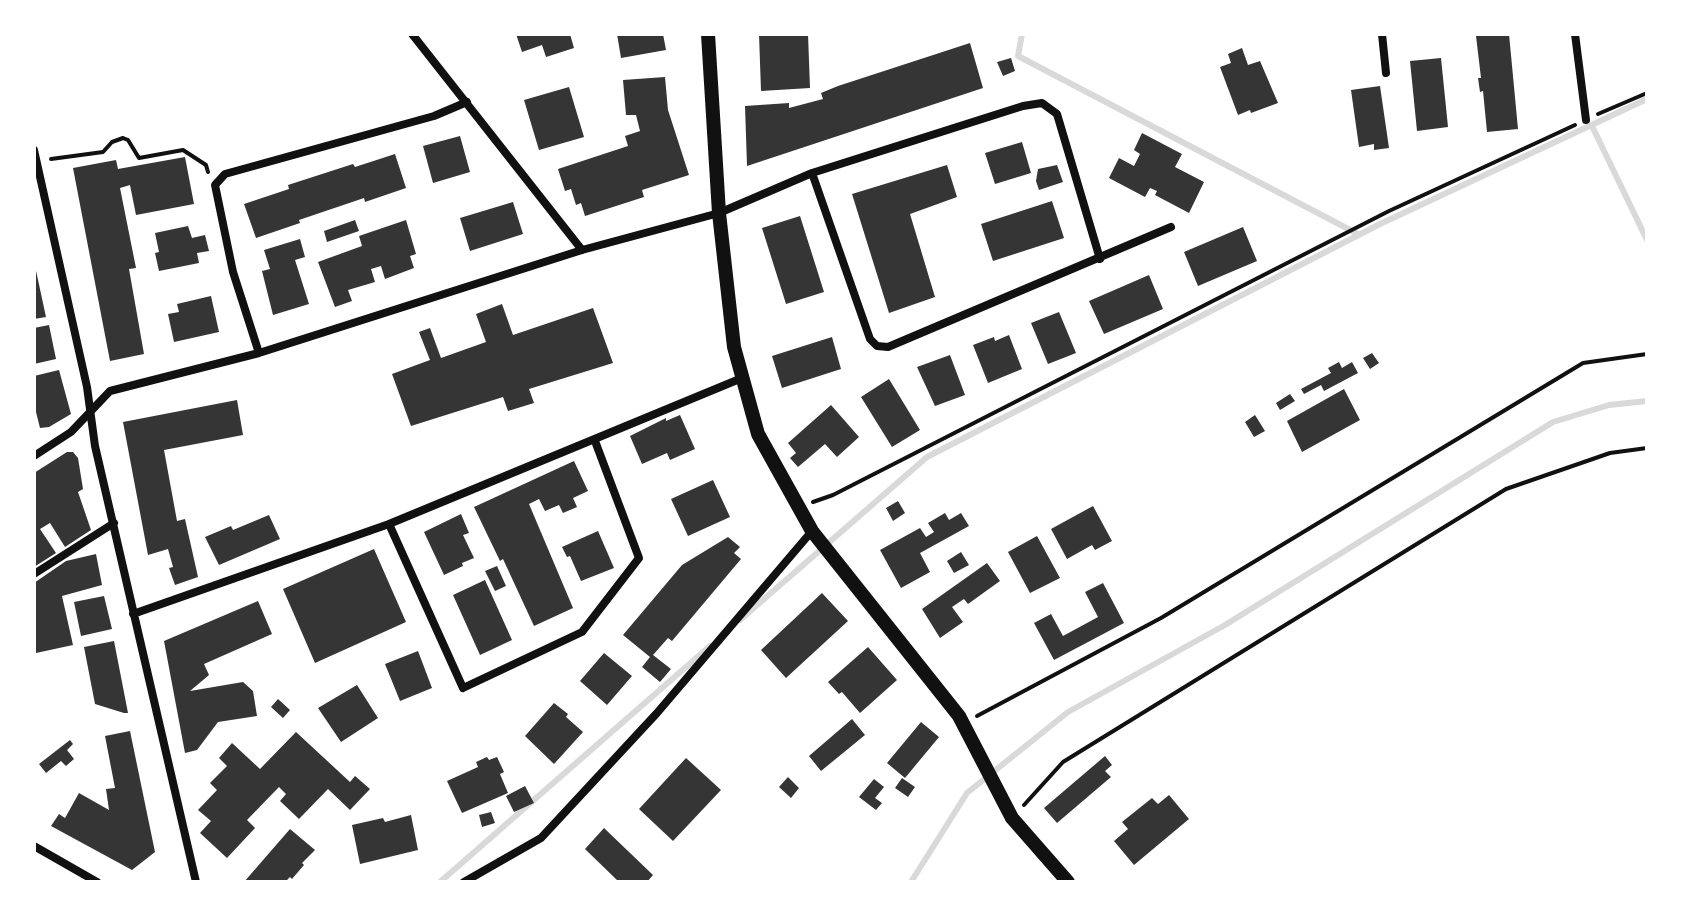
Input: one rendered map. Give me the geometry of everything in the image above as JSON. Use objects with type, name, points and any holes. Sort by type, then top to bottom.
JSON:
[{"type":"street","points":[[412,34],[582,250]]},
{"type":"street","points":[[708,34],[719,213],[734,347],[758,434],[812,531],[961,720],[1012,818],[1068,882]]},
{"type":"street","points":[[1382,34],[1386,73]]},
{"type":"street","points":[[1575,34],[1586,120]]},
{"type":"street","points":[[259,353],[233,272],[215,185],[225,174],[434,116],[467,102]]},
{"type":"street","points":[[34,456],[71,432],[110,391],[259,353],[582,250],[719,213],[812,173],[1023,106],[1042,103],[1057,114],[1100,259]]},
{"type":"street","points":[[35,153],[133,614],[196,882]]},
{"type":"street","points":[[812,173],[870,339],[877,346],[888,347],[1171,227]]},
{"type":"street","points":[[133,614],[389,524],[742,378]]},
{"type":"street","points":[[389,524],[463,688],[582,632],[639,558],[595,441]]},
{"type":"street","points":[[34,574],[114,523]]},
{"type":"street","points":[[464,882],[541,838],[657,713],[812,531]]},
{"type":"street","points":[[34,846],[97,882]]},
{"type":"street","points":[[1047,859],[1061,882]]},
{"type":"path","points":[[796,507],[833,495],[1389,211],[1647,93]]},
{"type":"path","points":[[35,153],[103,152],[112,142],[123,138],[128,140],[139,158],[183,150],[206,165],[208,173],[225,174]]},
{"type":"path","points":[[961,720],[1161,618],[1583,363],[1647,354]]},
{"type":"path","points":[[1012,818],[1063,762],[1506,489],[1610,453],[1647,448]]},
{"type":"building","points":[[516,34],[570,34],[574,48],[546,57],[542,45],[522,52]]},
{"type":"building","points":[[617,34],[663,34],[666,50],[621,58]]},
{"type":"building","points":[[759,34],[808,34],[810,88],[761,91]]},
{"type":"building","points":[[1509,34],[1518,129],[1487,132],[1483,91],[1480,92],[1478,78],[1481,78],[1476,36]]},
{"type":"building","points":[[970,43],[983,88],[747,166],[745,106],[789,103],[789,108],[823,99],[821,93],[838,86]]},
{"type":"building","points":[[1242,48],[1248,65],[1260,61],[1278,103],[1238,115],[1220,67],[1231,63],[1228,54]]},
{"type":"building","points":[[1011,58],[1015,71],[1003,76],[997,62]]},
{"type":"building","points":[[1441,58],[1448,127],[1417,131],[1410,61]]},
{"type":"building","points":[[665,77],[668,110],[689,175],[642,190],[644,197],[585,216],[581,203],[576,205],[571,189],[565,191],[558,169],[628,146],[625,136],[640,131],[636,115],[626,115],[623,80]]},
{"type":"building","points":[[1380,86],[1389,148],[1374,150],[1374,144],[1359,147],[1351,90]]},
{"type":"building","points":[[569,87],[584,137],[539,150],[524,100]]},
{"type":"building","points":[[1142,133],[1182,154],[1175,167],[1204,182],[1189,213],[1155,195],[1157,191],[1150,188],[1145,197],[1109,178],[1119,158],[1134,166],[1140,154],[1134,150]]},
{"type":"building","points":[[460,136],[470,172],[433,183],[423,146]]},
{"type":"building","points":[[1022,142],[1031,173],[995,184],[985,153]]},
{"type":"building","points":[[395,154],[406,188],[365,202],[364,198],[256,238],[244,204],[289,189],[288,185]]},
{"type":"building","points":[[185,157],[194,204],[136,215],[130,185],[120,188],[136,268],[129,269],[144,354],[110,361],[73,168],[116,160],[118,169]]},
{"type":"building","points":[[947,165],[957,197],[910,214],[935,297],[889,313],[852,194]]},
{"type":"building","points":[[1057,165],[1063,182],[1039,190],[1036,181],[1038,169]]},
{"type":"building","points":[[1052,201],[1064,238],[993,261],[981,224]]},
{"type":"building","points":[[513,202],[523,234],[470,251],[460,218]]},
{"type":"building","points":[[800,216],[824,292],[786,304],[762,228]]},
{"type":"building","points":[[355,220],[359,231],[327,242],[324,231]]},
{"type":"building","points":[[406,220],[416,254],[410,256],[414,268],[385,279],[381,266],[371,269],[375,282],[348,290],[352,301],[335,307],[318,262],[362,246],[359,236]]},
{"type":"building","points":[[188,226],[192,238],[205,235],[209,251],[197,253],[199,263],[159,271],[155,233]]},
{"type":"building","points":[[1243,227],[1257,261],[1198,286],[1184,252]]},
{"type":"building","points":[[300,239],[305,257],[295,260],[309,304],[273,315],[262,271],[270,269],[264,250]]},
{"type":"building","points":[[34,267],[46,317],[34,319]]},
{"type":"building","points":[[1149,275],[1163,309],[1104,334],[1089,301]]},
{"type":"building","points":[[211,296],[219,332],[174,342],[168,314],[179,312],[177,304]]},
{"type":"building","points":[[502,304],[513,335],[593,308],[613,363],[529,389],[534,403],[508,411],[503,397],[411,426],[392,374],[430,360],[419,332],[430,328],[441,358],[486,342],[476,314]]},
{"type":"building","points":[[1059,312],[1076,353],[1048,364],[1031,323]]},
{"type":"building","points":[[49,325],[56,359],[34,364],[34,328]]},
{"type":"building","points":[[1009,335],[1022,369],[988,383],[973,345]]},
{"type":"building","points":[[832,337],[841,369],[782,388],[772,356]]},
{"type":"building","points":[[1372,353],[1379,363],[1370,369],[1363,358]]},
{"type":"building","points":[[950,355],[965,395],[935,406],[917,367]]},
{"type":"building","points":[[1339,362],[1342,368],[1352,362],[1358,373],[1324,391],[1321,385],[1304,394],[1301,389],[1331,373],[1328,368]]},
{"type":"building","points":[[59,370],[71,414],[49,427],[40,428],[34,404],[34,376]]},
{"type":"building","points":[[889,379],[920,430],[892,447],[861,397]]},
{"type":"building","points":[[1344,389],[1360,420],[1302,452],[1287,421]]},
{"type":"building","points":[[1290,394],[1295,401],[1280,410],[1276,403]]},
{"type":"building","points":[[237,400],[243,435],[164,450],[177,521],[185,519],[198,577],[175,585],[169,568],[173,567],[168,549],[148,555],[123,422]]},
{"type":"building","points":[[831,405],[859,437],[837,457],[825,444],[798,467],[790,458],[796,453],[788,443]]},
{"type":"building","points":[[680,415],[695,449],[670,460],[667,453],[642,464],[630,436],[666,418],[666,421]]},
{"type":"building","points":[[1255,415],[1265,431],[1254,437],[1245,422]]},
{"type":"building","points":[[67,452],[73,452],[78,458],[83,489],[78,492],[91,530],[65,547],[50,523],[40,529],[56,553],[34,567],[34,473]]},
{"type":"building","points":[[574,461],[588,491],[573,498],[577,507],[563,513],[559,505],[545,511],[539,499],[529,504],[573,608],[534,626],[503,559],[500,561],[474,507]]},
{"type":"building","points":[[713,480],[730,517],[688,536],[671,499]]},
{"type":"building","points":[[898,501],[905,513],[893,521],[886,508]]},
{"type":"building","points":[[1093,506],[1112,541],[1095,550],[1092,545],[1067,559],[1051,529]]},
{"type":"building","points":[[945,513],[949,520],[961,513],[969,526],[920,553],[930,572],[901,588],[880,550],[920,528],[926,537],[934,532],[928,523]]},
{"type":"building","points":[[461,514],[469,533],[463,535],[474,558],[444,575],[424,532]]},
{"type":"building","points":[[269,515],[280,539],[219,565],[205,537],[231,526],[233,530]]},
{"type":"building","points":[[598,531],[614,568],[581,581],[570,556],[567,557],[562,547]]},
{"type":"building","points":[[1037,536],[1060,578],[1030,593],[1008,552]]},
{"type":"building","points":[[728,537],[740,547],[734,553],[741,559],[672,641],[668,638],[653,655],[671,669],[660,682],[642,667],[650,657],[623,635],[682,565]]},
{"type":"building","points":[[374,549],[406,622],[315,663],[283,589]]},
{"type":"building","points":[[961,552],[969,565],[954,573],[947,561]]},
{"type":"building","points":[[96,554],[102,585],[62,596],[73,645],[36,653],[34,583],[66,561]]},
{"type":"building","points":[[987,563],[1000,581],[968,604],[964,599],[952,607],[963,622],[940,638],[922,609]]},
{"type":"building","points":[[497,566],[506,586],[495,591],[485,571]]},
{"type":"building","points":[[485,580],[512,640],[480,655],[453,595]]},
{"type":"building","points":[[1103,583],[1124,623],[1054,660],[1034,623],[1051,614],[1063,636],[1098,617],[1085,592]]},
{"type":"building","points":[[822,593],[848,621],[786,678],[761,650]]},
{"type":"building","points":[[104,596],[112,629],[81,636],[74,602]]},
{"type":"building","points":[[258,601],[272,634],[204,664],[209,675],[190,691],[243,682],[253,691],[257,716],[218,722],[197,750],[185,753],[164,641]]},
{"type":"building","points":[[114,641],[128,713],[95,704],[84,647]]},
{"type":"building","points":[[868,647],[897,680],[860,713],[842,692],[839,694],[828,682]]},
{"type":"building","points":[[418,651],[432,688],[400,701],[385,664]]},
{"type":"building","points":[[604,653],[632,676],[607,705],[580,681]]},
{"type":"building","points":[[357,685],[378,718],[341,742],[318,708]]},
{"type":"building","points":[[278,699],[290,710],[283,718],[271,707]]},
{"type":"building","points":[[554,703],[583,732],[554,764],[525,736]]},
{"type":"building","points":[[852,719],[865,735],[821,771],[809,756]]},
{"type":"building","points":[[921,722],[939,737],[905,778],[887,763]]},
{"type":"building","points":[[130,731],[155,852],[132,870],[51,826],[59,814],[65,818],[79,793],[109,810],[106,789],[115,788],[105,736]]},
{"type":"building","points":[[296,732],[350,782],[355,776],[370,789],[350,810],[328,789],[299,819],[280,801],[286,794],[279,787],[247,820],[255,828],[227,858],[200,833],[211,821],[198,810],[217,790],[210,783],[227,766],[219,758],[232,743],[260,769]]},
{"type":"building","points":[[70,740],[73,744],[67,750],[74,759],[66,766],[61,761],[46,773],[39,764]]},
{"type":"building","points":[[1105,756],[1112,765],[1105,771],[1111,777],[1057,823],[1044,808]]},
{"type":"building","points":[[487,757],[489,760],[497,757],[508,793],[462,813],[447,781],[478,767],[476,762]]},
{"type":"building","points":[[686,758],[721,790],[673,841],[639,809]]},
{"type":"building","points":[[788,777],[799,788],[791,798],[779,787]]},
{"type":"building","points":[[902,778],[915,787],[908,797],[895,788]]},
{"type":"building","points":[[874,779],[884,787],[875,798],[882,803],[876,810],[859,797]]},
{"type":"building","points":[[525,786],[534,803],[514,812],[506,796]]},
{"type":"building","points":[[1169,795],[1189,819],[1134,865],[1114,841],[1128,829],[1122,822],[1152,798],[1158,804]]},
{"type":"building","points":[[491,812],[495,823],[482,827],[479,815]]},
{"type":"building","points":[[411,815],[418,850],[360,864],[352,825],[383,818],[385,822]]},
{"type":"building","points":[[604,828],[653,875],[647,882],[619,882],[585,849]]},
{"type":"building","points":[[290,829],[315,850],[292,879],[290,877],[285,882],[244,882]]},
{"type":"waterway","points":[[1022,34],[1018,56],[1356,233]]},
{"type":"waterway","points":[[740,620],[927,457],[1380,224],[1647,99]]},
{"type":"waterway","points":[[1592,126],[1647,240]]},
{"type":"waterway","points":[[911,882],[967,793],[1068,712],[1225,625],[1553,422],[1609,405],[1647,401]]},
{"type":"waterway","points":[[440,882],[710,646]]}]
